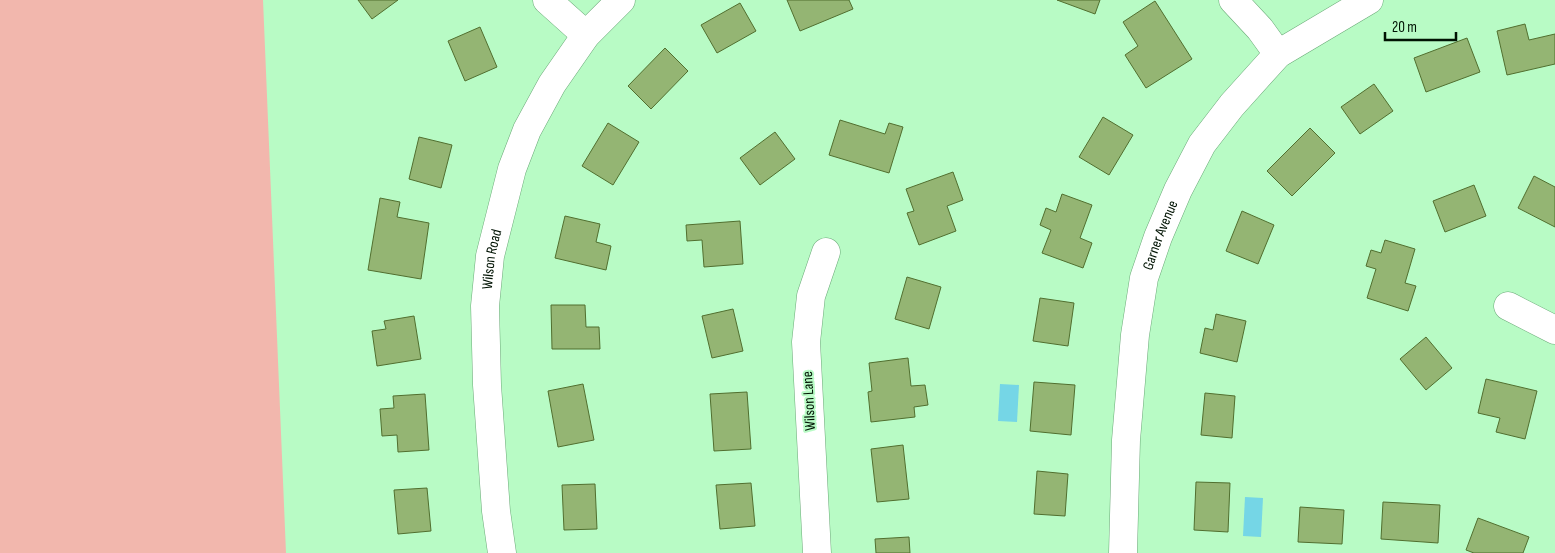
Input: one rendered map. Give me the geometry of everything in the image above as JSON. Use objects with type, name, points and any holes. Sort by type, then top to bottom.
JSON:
[{"type":"street","points":[[547,0],[586,35]]},
{"type":"street","name":"Wilson Road","points":[[502,553],[496,511],[487,385],[485,306],[490,256],[512,169],[527,130],[552,84],[586,35],[621,0]]},
{"type":"street","points":[[1233,0],[1260,29],[1278,54]]},
{"type":"street","name":"Garner Avenue","points":[[1124,553],[1126,440],[1135,335],[1144,278],[1158,237],[1178,190],[1202,144],[1232,105],[1278,54],[1369,0]]},
{"type":"street","name":"Wilson Lane","points":[[817,553],[806,342],[811,296],[826,252]]},
{"type":"street","points":[[1508,306],[1555,330]]},
{"type":"shaded area","points":[[0,0],[263,0],[286,553],[0,553]]},
{"type":"water","points":[[1000,384],[1019,385],[1017,422],[998,421]]},
{"type":"water","points":[[1245,497],[1263,498],[1261,537],[1243,536]]},
{"type":"building","points":[[358,0],[398,0],[372,19]]},
{"type":"building","points":[[787,0],[849,0],[853,9],[800,31]]},
{"type":"building","points":[[1057,0],[1100,0],[1095,14]]},
{"type":"building","points":[[1155,1],[1192,59],[1146,88],[1125,55],[1138,46],[1123,22]]},
{"type":"building","points":[[740,3],[756,31],[717,53],[701,25]]},
{"type":"building","points":[[1525,24],[1529,40],[1555,34],[1555,64],[1507,75],[1497,31]]},
{"type":"building","points":[[480,27],[497,67],[465,81],[448,41]]},
{"type":"building","points":[[1467,38],[1480,72],[1426,92],[1414,58]]},
{"type":"building","points":[[665,48],[688,71],[651,109],[628,86]]},
{"type":"building","points":[[1374,84],[1393,111],[1360,134],[1341,107]]},
{"type":"building","points":[[1103,117],[1133,135],[1109,175],[1079,157]]},
{"type":"building","points":[[840,120],[885,134],[889,123],[903,127],[889,173],[829,155]]},
{"type":"building","points":[[608,123],[639,142],[613,185],[582,166]]},
{"type":"building","points":[[1310,128],[1335,153],[1292,196],[1267,171]]},
{"type":"building","points":[[775,132],[795,159],[760,185],[740,158]]},
{"type":"building","points":[[419,137],[452,145],[441,188],[409,179]]},
{"type":"building","points":[[953,172],[963,200],[947,206],[956,231],[919,245],[907,213],[914,211],[906,189]]},
{"type":"building","points":[[1534,176],[1555,187],[1555,227],[1518,208]]},
{"type":"building","points":[[1474,185],[1486,216],[1445,232],[1433,201]]},
{"type":"building","points":[[1062,194],[1092,205],[1080,238],[1092,243],[1083,268],[1042,253],[1051,230],[1040,225],[1046,208],[1056,212]]},
{"type":"building","points":[[380,198],[400,202],[397,217],[429,223],[421,279],[368,270]]},
{"type":"building","points":[[1242,211],[1274,225],[1258,264],[1226,251]]},
{"type":"building","points":[[565,216],[600,224],[596,242],[611,246],[606,270],[555,258]]},
{"type":"building","points":[[740,221],[743,264],[704,267],[702,240],[687,241],[686,225]]},
{"type":"building","points":[[1385,240],[1415,249],[1405,283],[1416,286],[1408,311],[1367,298],[1376,269],[1366,266],[1371,250],[1381,253]]},
{"type":"building","points":[[907,277],[941,287],[929,329],[895,319]]},
{"type":"building","points":[[1040,298],[1074,303],[1068,346],[1033,341]]},
{"type":"building","points":[[551,305],[585,305],[586,327],[599,327],[600,349],[552,349]]},
{"type":"building","points":[[733,309],[743,351],[712,358],[702,316]]},
{"type":"building","points":[[1216,314],[1246,321],[1237,362],[1200,353],[1205,328],[1213,330]]},
{"type":"building","points":[[414,316],[421,359],[377,366],[372,331],[386,329],[384,321]]},
{"type":"building","points":[[1426,337],[1452,368],[1426,390],[1400,359]]},
{"type":"building","points":[[908,358],[911,386],[925,385],[928,405],[914,407],[915,417],[871,422],[868,392],[872,391],[869,363]]},
{"type":"building","points":[[1486,379],[1537,391],[1525,439],[1496,432],[1500,418],[1478,413]]},
{"type":"building","points":[[1034,382],[1075,385],[1071,435],[1030,431]]},
{"type":"building","points":[[583,384],[594,440],[558,447],[548,391]]},
{"type":"building","points":[[747,392],[751,449],[714,451],[710,394]]},
{"type":"building","points":[[1205,393],[1235,396],[1232,438],[1201,435]]},
{"type":"building","points":[[425,394],[429,450],[398,452],[397,435],[382,436],[380,409],[394,408],[393,396]]},
{"type":"building","points":[[903,445],[909,499],[877,502],[871,449]]},
{"type":"building","points":[[1037,471],[1068,474],[1065,516],[1034,514]]},
{"type":"building","points":[[1196,482],[1230,483],[1228,532],[1194,530]]},
{"type":"building","points":[[751,483],[755,526],[720,529],[716,485]]},
{"type":"building","points":[[595,484],[597,529],[564,530],[562,485]]},
{"type":"building","points":[[427,488],[431,531],[398,534],[394,490]]},
{"type":"building","points":[[1383,502],[1440,505],[1438,543],[1381,539]]},
{"type":"building","points":[[1300,507],[1344,510],[1342,544],[1298,542]]},
{"type":"building","points":[[1478,518],[1529,537],[1523,553],[1474,553],[1466,550]]},
{"type":"building","points":[[909,537],[910,553],[876,553],[875,539]]}]
